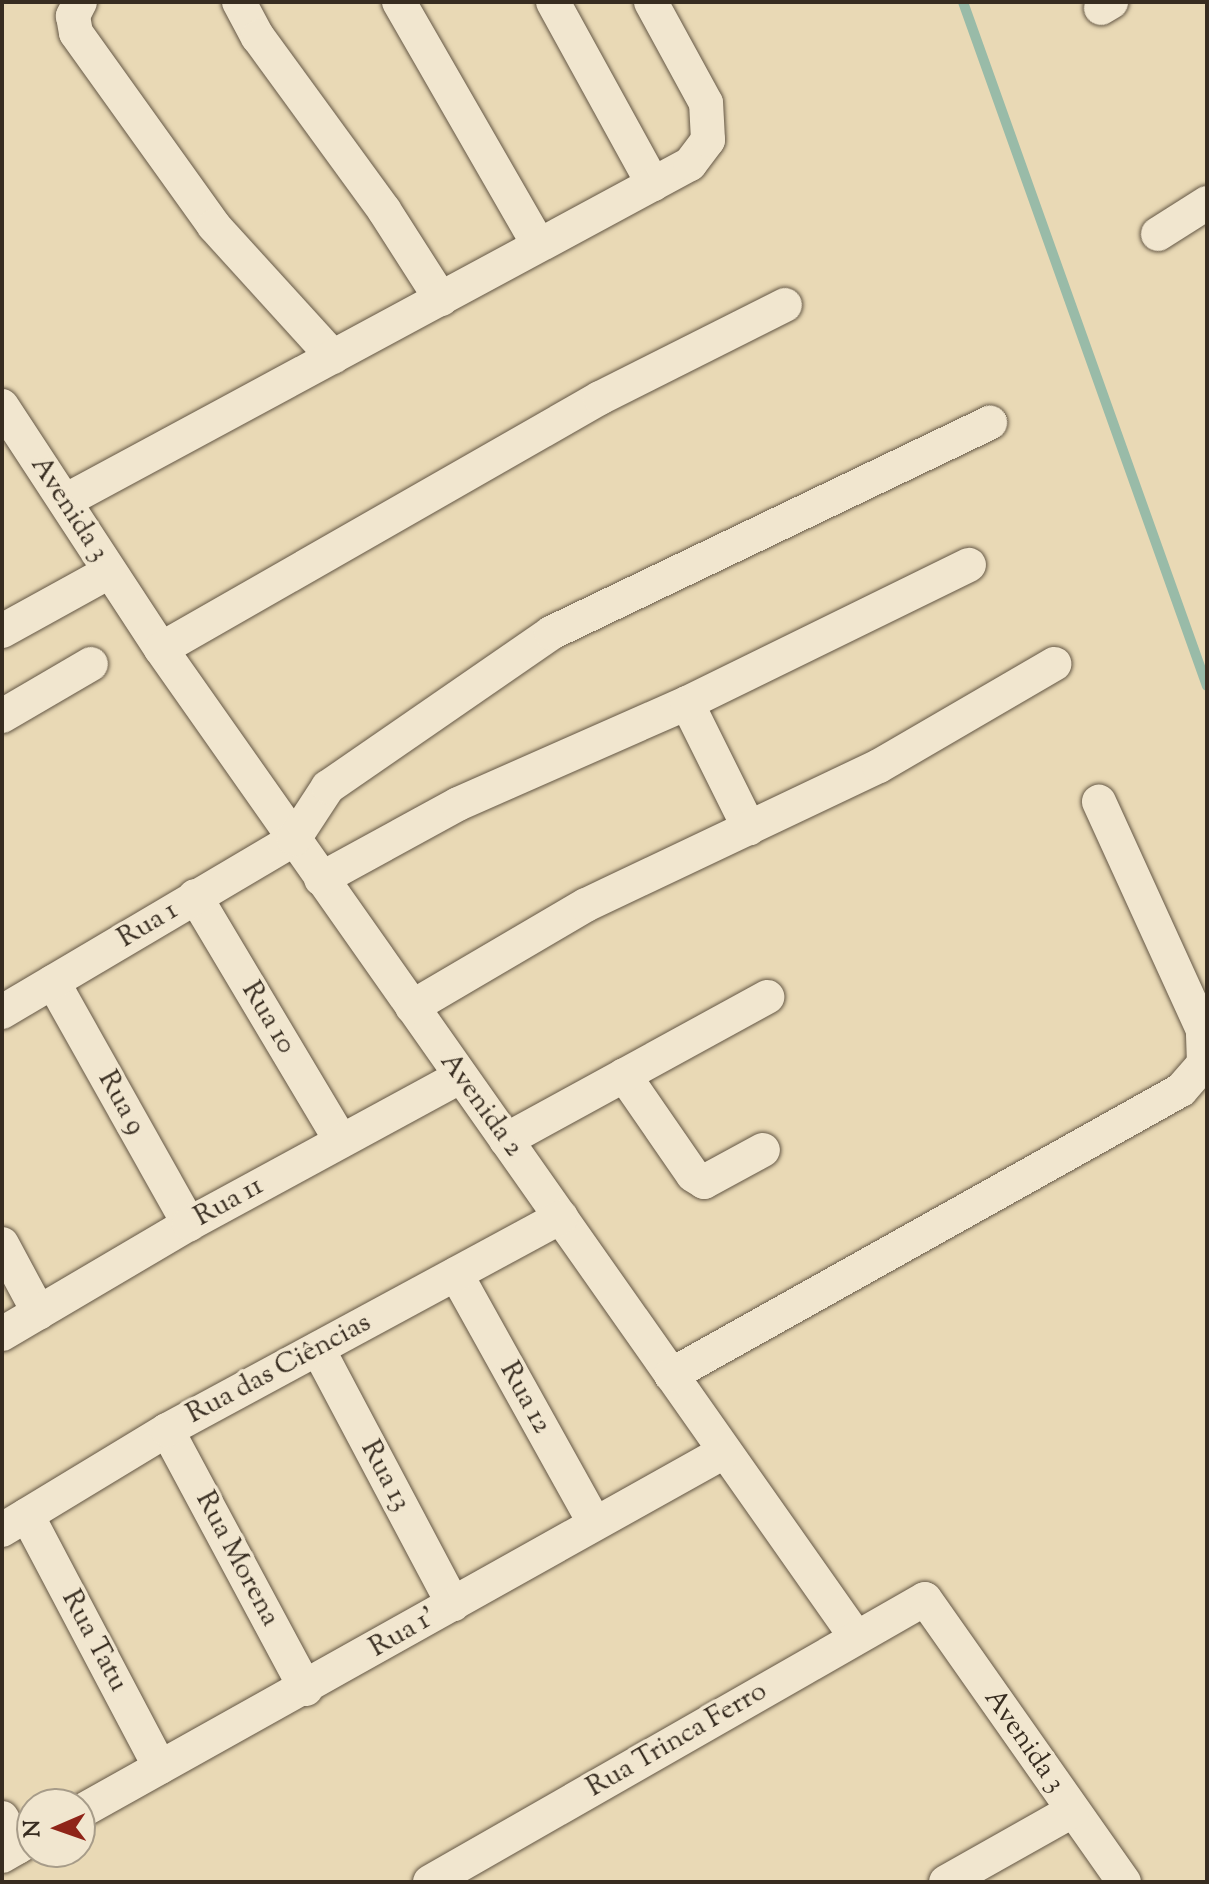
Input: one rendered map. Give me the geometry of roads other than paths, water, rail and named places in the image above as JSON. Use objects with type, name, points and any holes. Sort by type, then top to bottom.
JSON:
[{"type":"street","points":[[80,2],[73,16],[76,33],[214,226],[333,357]]},
{"type":"street","points":[[239,2],[258,37],[384,210],[441,299]]},
{"type":"street","points":[[399,2],[539,245]]},
{"type":"street","points":[[553,2],[653,184]]},
{"type":"street","points":[[65,501],[690,164],[708,140],[706,103],[651,2]]},
{"type":"street","points":[[1158,234],[1207,203]]},
{"type":"street","points":[[161,649],[600,398],[785,305]]},
{"type":"street","name":"Avenida 3","points":[[2,406],[109,572]]},
{"type":"street","points":[[294,839],[328,787],[551,633],[990,423]]},
{"type":"street","points":[[321,879],[458,804],[687,703],[969,565]]},
{"type":"street","points":[[2,631],[109,572]]},
{"type":"street","name":"Avenida 2","points":[[109,572],[321,879],[856,1637]]},
{"type":"street","points":[[2,716],[91,664]]},
{"type":"street","points":[[412,1007],[586,905],[879,766],[1054,664]]},
{"type":"street","points":[[687,703],[749,828]]},
{"type":"street","points":[[671,1375],[1181,1090],[1204,1064],[1203,1030],[1099,802]]},
{"type":"street","name":"Rua 1","points":[[2,1012],[294,839]]},
{"type":"street","name":"Rua 10","points":[[195,896],[341,1141]]},
{"type":"street","name":"Rua 9","points":[[53,982],[189,1224]]},
{"type":"street","points":[[506,1140],[767,997]]},
{"type":"street","points":[[624,1075],[693,1175],[704,1182],[763,1150]]},
{"type":"street","name":"Rua 11","points":[[2,1334],[189,1224],[460,1077]]},
{"type":"street","name":"Rua das Ciências","points":[[15,1522],[167,1430],[561,1217]]},
{"type":"street","points":[[2,1244],[39,1313]]},
{"type":"street","name":"Rua 12","points":[[456,1274],[594,1522]]},
{"type":"street","name":"Rua 13","points":[[318,1349],[453,1604]]},
{"type":"street","name":"Rua Morena","points":[[167,1430],[306,1689]]},
{"type":"street","name":"Rua 1'","points":[[96,1803],[306,1689],[594,1522],[724,1452]]},
{"type":"street","name":"Rua Tatu","points":[[15,1522],[160,1767]]},
{"type":"street","name":"Avenida 3","points":[[925,1599],[1124,1882]]},
{"type":"street","name":"Rua Trinca Ferro","points":[[430,1882],[925,1599]]},
{"type":"street","points":[[946,1882],[1072,1811]]},
{"type":"waterway","points":[[963,2],[1207,686]]}]
